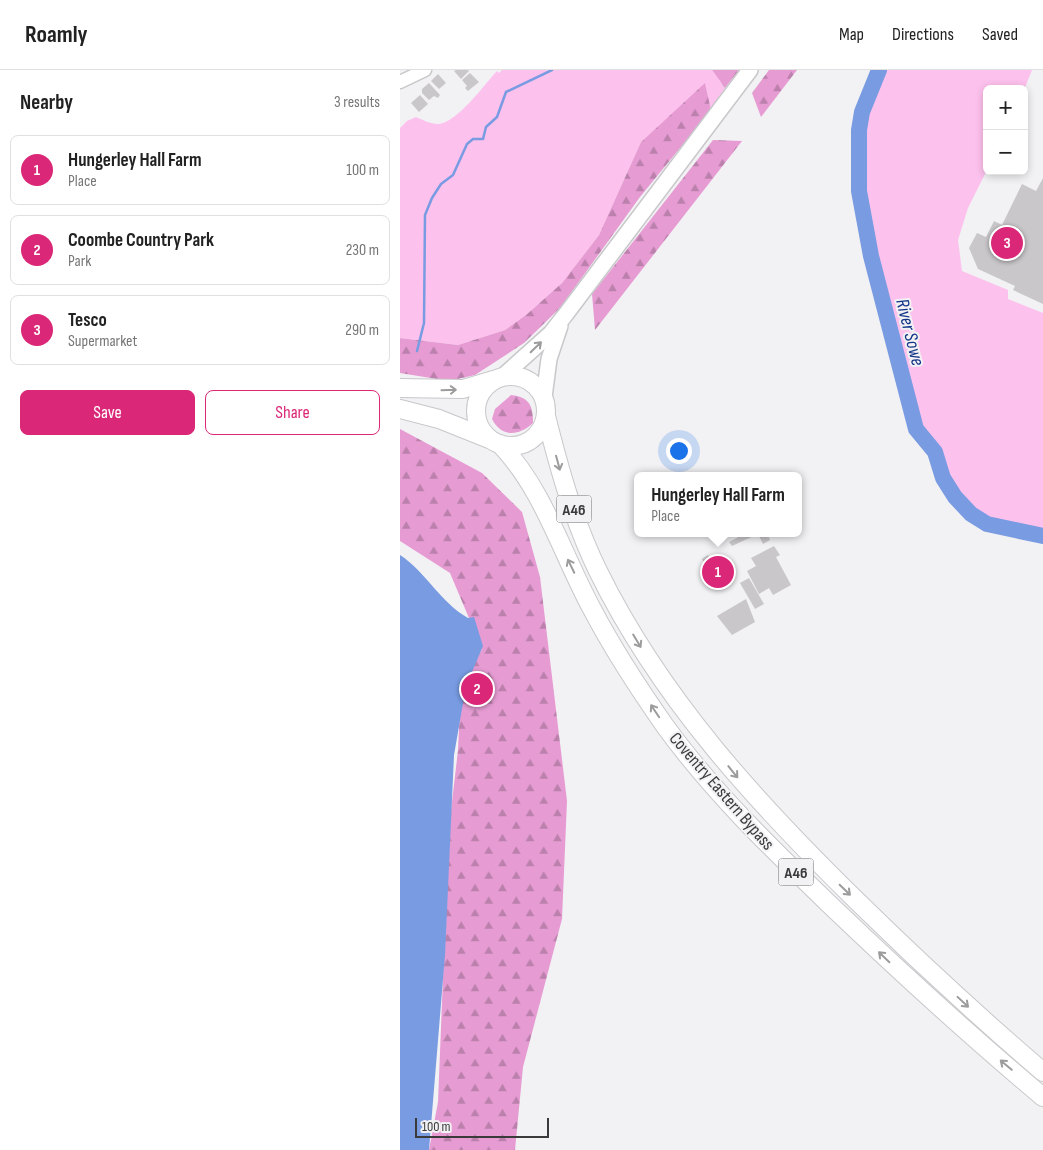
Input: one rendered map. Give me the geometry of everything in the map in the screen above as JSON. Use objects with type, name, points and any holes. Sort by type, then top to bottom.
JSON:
[{"type":"highway","points":[[400,388],[464,389],[499,378],[513,376],[527,380],[535,385],[544,397],[546,416],[540,431],[528,442],[515,446],[496,442],[480,427],[476,408],[482,392],[499,378]]},
{"type":"highway","name":"Coventry Eastern Bypass","points":[[400,409],[439,419],[496,442],[523,472],[538,496],[592,610],[627,667],[666,727],[728,803],[787,864],[898,970],[1043,1097]]},
{"type":"highway","name":"Coventry Eastern Bypass","points":[[546,416],[562,478],[597,569],[660,679],[687,716],[745,787],[806,852],[913,956],[1043,1072]]},
{"type":"main road","points":[[499,378],[551,333],[750,70]]},
{"type":"main road","points":[[544,397],[552,351],[566,314]]},
{"type":"street","points":[[400,82],[425,70]]},
{"type":"shaded area","points":[[502,70],[712,70],[725,88],[711,110],[705,84],[641,142],[599,235],[562,283],[526,315],[505,330],[458,345],[400,338],[400,128],[407,121],[416,117],[435,124],[445,122],[462,110],[497,71],[499,73]]},
{"type":"shaded area","points":[[879,70],[1032,70],[1026,85],[983,85],[984,175],[968,208],[958,240],[962,271],[1008,290],[1008,299],[1043,313],[1043,541],[989,530],[972,522],[947,496],[935,471],[931,454],[921,446],[911,427],[878,305],[852,188],[862,112]]},
{"type":"green space","points":[[712,70],[739,70],[725,88]]},
{"type":"green space","points":[[769,70],[797,70],[761,117],[752,93]]},
{"type":"green space","points":[[705,83],[711,110],[640,197],[560,308],[524,343],[475,375],[449,381],[400,373],[400,338],[458,345],[505,330],[526,315],[562,283],[599,235],[641,142]]},
{"type":"green space","points":[[713,140],[742,141],[595,330],[592,294]]},
{"type":"green space","points":[[511,395],[522,398],[529,403],[533,423],[522,431],[511,433],[501,429],[492,419],[495,409]]},
{"type":"green space","points":[[400,429],[482,473],[522,512],[540,577],[567,801],[562,919],[523,1067],[515,1150],[429,1150],[438,1102],[449,828],[458,750],[461,686],[482,649],[450,573],[400,541]]},
{"type":"water","points":[[400,555],[418,570],[449,604],[468,618],[474,617],[483,646],[466,686],[454,755],[445,955],[429,1150],[400,1150]]},
{"type":"building","points":[[454,71],[469,71],[461,79]]},
{"type":"building","points":[[470,73],[479,82],[468,91],[465,88],[467,86],[462,80]]},
{"type":"building","points":[[438,74],[446,83],[439,89],[431,81]]},
{"type":"building","points":[[429,83],[440,95],[438,98],[434,96],[429,100],[422,93],[422,89]]},
{"type":"building","points":[[420,95],[428,104],[419,112],[411,103]]},
{"type":"building","points":[[1043,178],[1043,304],[1013,290],[1015,286],[978,269],[969,248],[977,233],[986,237],[994,221],[1002,225],[1022,184],[1036,191]]},
{"type":"building","points":[[738,537],[752,537],[732,546],[729,542]]},
{"type":"building","points":[[760,537],[769,537],[770,540],[763,544]]},
{"type":"building","points":[[774,546],[780,555],[776,557],[791,585],[773,595],[769,588],[759,594],[747,571],[756,566],[751,558]]},
{"type":"building","points":[[708,555],[713,564],[719,560],[731,581],[725,585],[723,581],[717,585],[702,559]]},
{"type":"building","points":[[749,578],[764,604],[755,609],[740,583]]},
{"type":"building","points":[[746,599],[755,622],[732,635],[717,616]]},
{"type":"waterway","points":[[417,351],[424,323],[425,215],[432,198],[441,184],[453,175],[467,144],[473,139],[483,139],[486,127],[497,117],[506,92],[552,70]]},
{"type":"waterway","name":"River Sowe","points":[[879,70],[862,112],[859,130],[859,191],[871,256],[916,429],[935,452],[943,478],[955,497],[971,514],[987,524],[1043,536]]},
{"type":"place","name":"Tesco","points":[[1007,243]]},
{"type":"place","name":"Hungerley Hall Farm","points":[[718,572]]},
{"type":"place","name":"Coombe Country Park","points":[[477,689]]}]
